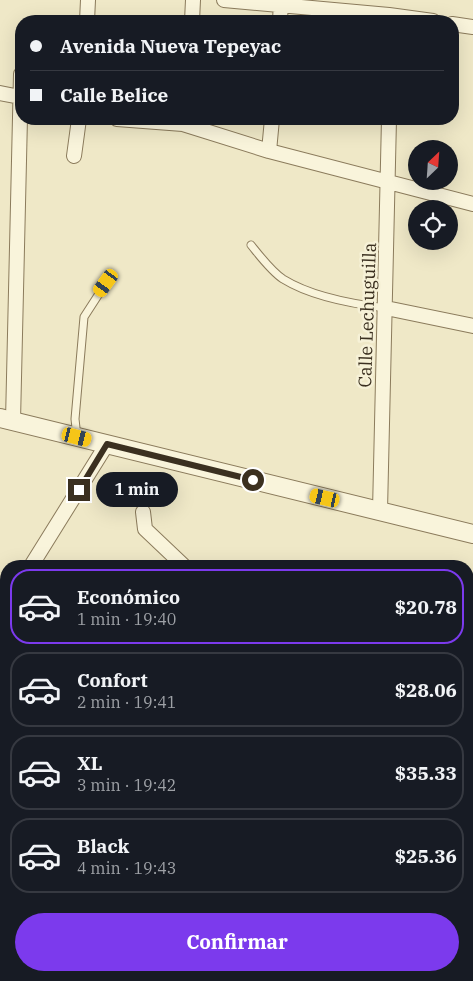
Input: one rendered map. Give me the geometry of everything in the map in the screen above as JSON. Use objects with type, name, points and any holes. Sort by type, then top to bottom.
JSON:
[{"type":"street","points":[[87,15],[88,0]]},
{"type":"street","points":[[192,15],[193,0]]},
{"type":"street","points":[[224,0],[281,2],[369,15]]},
{"type":"street","points":[[389,15],[390,0]]},
{"type":"street","points":[[280,15],[281,2]]},
{"type":"street","points":[[459,25],[473,27]]},
{"type":"street","points":[[0,93],[15,96]]},
{"type":"street","points":[[19,125],[6,420],[473,534]]},
{"type":"street","points":[[74,156],[78,125]]},
{"type":"street","points":[[193,125],[269,151],[473,204]]},
{"type":"street","points":[[269,151],[271,125]]},
{"type":"street","name":"Calle Lechuguilla","points":[[380,511],[389,125]]},
{"type":"street","points":[[386,308],[473,326]]},
{"type":"street","points":[[36,560],[107,444]]},
{"type":"street","points":[[143,512],[145,529],[178,560]]},
{"type":"lane","points":[[251,245],[281,278],[310,292],[386,308]]},
{"type":"lane","points":[[77,437],[75,419],[84,317],[106,283]]},
{"type":"route","points":[[79,490],[107,444],[253,480]]}]
